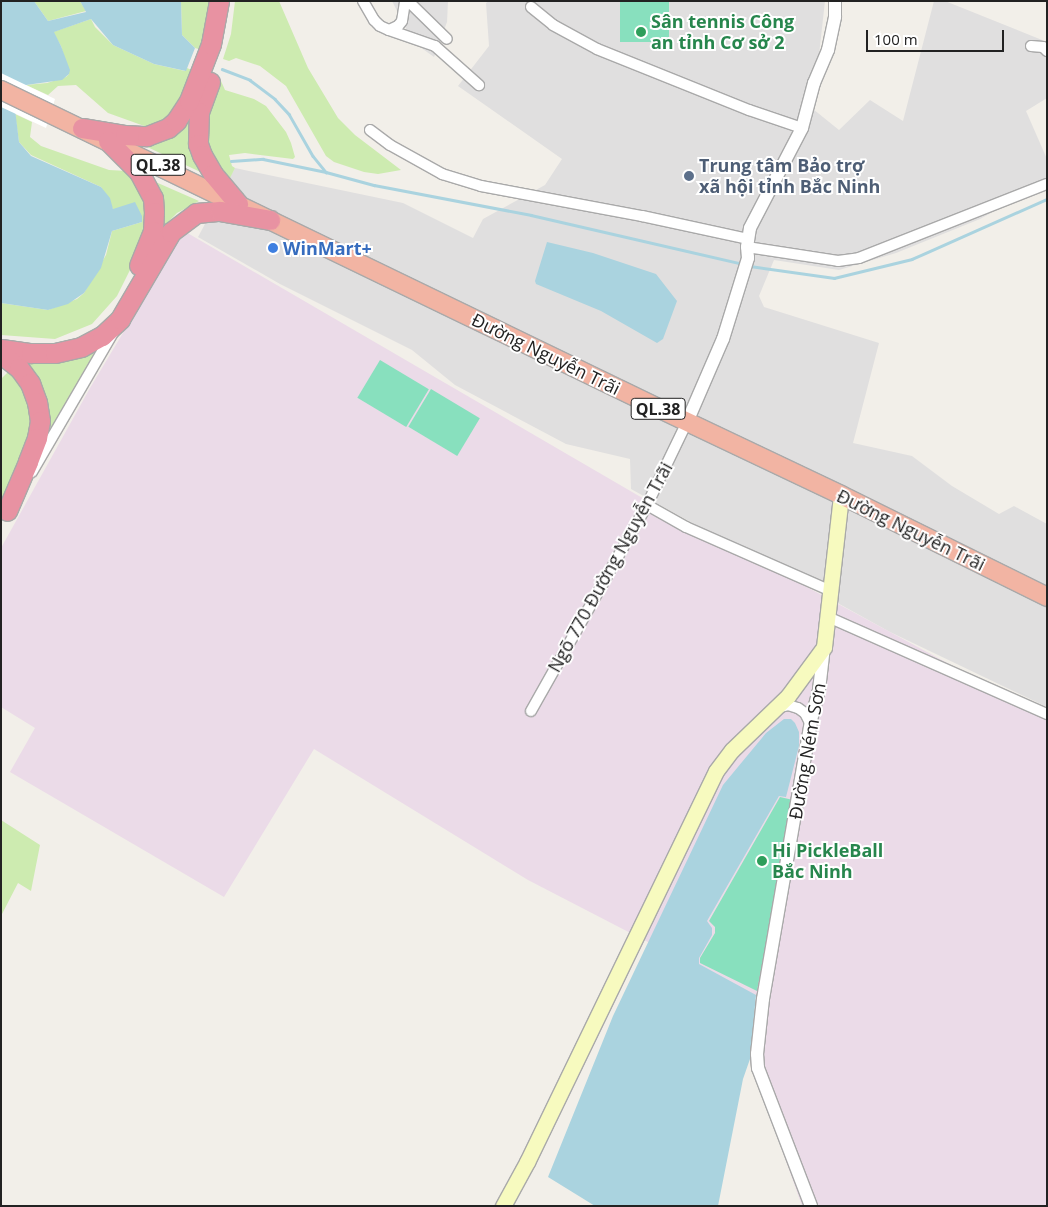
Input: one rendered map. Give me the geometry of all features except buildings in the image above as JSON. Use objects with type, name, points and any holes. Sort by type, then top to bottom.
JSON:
[{"type":"highway","points":[[82,128],[126,135],[147,136],[168,128],[176,121],[189,101],[211,44],[219,1]]},
{"type":"highway","points":[[229,1],[226,34],[202,102],[197,137],[204,159],[238,204]]},
{"type":"highway","name":"Đường Nguyễn Trãi","points":[[1,90],[841,495],[1047,597]]},
{"type":"highway","points":[[1,338],[24,342],[50,343],[81,335],[100,323],[110,313],[128,286],[150,238],[154,222],[154,204],[144,179],[108,141]]},
{"type":"highway","points":[[1,349],[42,354],[73,349],[93,342],[120,319],[171,232],[181,222],[196,214],[213,211],[270,220]]},
{"type":"highway","points":[[1,354],[19,368],[30,383],[37,402],[40,421],[37,438],[28,462],[4,516]]},
{"type":"main road","name":"Đường Ném Sơn","points":[[824,647],[832,592],[841,495]]},
{"type":"main road","points":[[503,1206],[527,1162],[711,779],[732,750],[774,710],[800,681],[824,647]]},
{"type":"main road","points":[[515,1206],[527,1162]]},
{"type":"street","points":[[363,1],[374,20],[380,26],[435,46],[478,85]]},
{"type":"street","points":[[388,30],[398,26],[402,21],[407,1],[447,39]]},
{"type":"street","points":[[687,422],[713,366],[742,279],[750,228],[802,128],[814,83],[830,43],[835,17],[835,1]]},
{"type":"street","points":[[531,7],[553,25],[597,49],[731,103],[802,128]]},
{"type":"street","points":[[1031,46],[1042,47],[1047,50]]},
{"type":"street","points":[[370,130],[390,145],[442,174],[481,186],[642,216],[748,247],[838,261],[859,258],[1047,184]]},
{"type":"street","points":[[4,516],[31,474],[120,319]]},
{"type":"street","name":"Ngõ 770 Đường Nguyễn Trãi","points":[[531,711],[647,505],[687,422]]},
{"type":"street","points":[[647,505],[686,527],[832,592]]},
{"type":"street","points":[[828,617],[1047,714]]},
{"type":"street","name":"Đường Ném Sơn","points":[[811,1206],[758,1068],[757,1054],[763,999],[811,725],[819,690],[824,647]]},
{"type":"street","points":[[774,710],[788,705],[794,706],[805,714],[811,725]]},
{"type":"shaded area","points":[[392,1],[448,1],[447,22],[434,57],[413,42]]},
{"type":"shaded area","points":[[489,1],[825,1],[813,109],[839,130],[870,100],[903,121],[934,1],[945,1],[1047,42],[1047,98],[1026,111],[1047,159],[1047,182],[980,219],[896,253],[839,270],[774,260],[759,296],[764,307],[879,343],[853,443],[912,456],[952,486],[999,514],[1014,506],[1047,524],[1047,707],[890,632],[631,489],[630,459],[566,444],[455,385],[412,350],[280,284],[198,237],[235,168],[403,203],[473,238],[483,219],[545,185],[562,159],[458,86],[489,46],[486,3]]},
{"type":"shaded area","points":[[184,231],[639,496],[1047,717],[1047,1206],[802,1206],[766,1105],[758,999],[528,880],[314,749],[224,897],[10,772],[35,728],[1,707],[1,548],[90,388]]},
{"type":"green space","points":[[34,1],[80,1],[86,11],[48,21]]},
{"type":"green space","points":[[181,1],[214,1],[202,50],[195,48],[182,35]]},
{"type":"green space","points":[[235,1],[279,1],[308,68],[338,118],[355,135],[401,170],[378,174],[364,172],[334,162],[326,156],[286,86],[260,66],[236,58],[229,61],[223,59],[231,34]]},
{"type":"green space","points":[[620,1],[669,1],[669,42],[620,42]]},
{"type":"green space","points":[[91,19],[95,27],[113,45],[154,64],[185,71],[187,68],[194,71],[170,118],[147,127],[108,113],[76,85],[58,86],[48,95],[26,85],[47,83],[66,77],[69,74],[61,46],[53,32]]},
{"type":"green space","points":[[215,79],[221,81],[225,90],[254,99],[266,106],[286,132],[295,157],[293,159],[245,153],[229,155],[232,166],[235,168],[229,180],[211,156],[204,134]]},
{"type":"green space","points":[[192,104],[211,177],[143,145]]},
{"type":"green space","points":[[15,114],[32,122],[30,137],[41,146],[109,170],[127,171],[142,185],[148,215],[134,262],[117,296],[92,324],[55,339],[1,335],[1,303],[48,310],[77,299],[84,293],[106,255],[112,231],[142,222],[141,216],[113,209],[101,187],[31,155],[19,142]]},
{"type":"green space","points":[[151,180],[199,201],[177,213],[162,228]]},
{"type":"green space","points":[[95,349],[97,352],[45,443],[16,359]]},
{"type":"green space","points":[[380,360],[429,389],[406,427],[357,398]]},
{"type":"green space","points":[[10,370],[24,387],[34,433],[1,501],[1,379]]},
{"type":"green space","points":[[431,389],[480,418],[457,456],[408,427]]},
{"type":"green space","name":"Hi PickleBall Bắc Ninh","points":[[780,797],[793,800],[757,991],[700,963],[700,958],[715,933],[715,927],[709,921]]},
{"type":"green space","points":[[1,820],[40,845],[31,891],[18,883],[1,916]]},
{"type":"water","points":[[1,1],[34,1],[48,21],[86,12],[80,1],[181,1],[182,35],[195,48],[186,71],[154,64],[113,45],[91,19],[54,32],[70,70],[69,74],[62,80],[26,85],[15,109],[19,142],[31,156],[101,187],[110,198],[113,209],[135,202],[142,216],[142,222],[112,231],[101,268],[84,293],[68,304],[48,310],[1,303]]},
{"type":"water","points":[[547,242],[593,253],[656,274],[677,301],[663,339],[657,343],[601,311],[536,284],[535,281]]},
{"type":"water","points":[[784,719],[791,719],[799,732],[799,746],[786,797],[779,796],[707,921],[712,928],[712,935],[699,958],[699,964],[756,995],[750,1059],[743,1079],[718,1206],[595,1206],[548,1177],[613,1016],[723,785],[766,733]]},
{"type":"pier","points":[[1,73],[55,99],[46,128],[1,107]]},
{"type":"waterway","points":[[222,69],[250,80],[275,99],[289,114],[313,156],[326,172]]},
{"type":"waterway","points":[[231,161],[263,159],[326,172],[374,185],[531,215],[743,264]]},
{"type":"waterway","points":[[750,266],[834,278],[912,259],[1047,199]]},
{"type":"place","name":"Sân tennis Công an tỉnh Cơ sở 2","points":[[641,32]]},
{"type":"place","name":"Trung tâm Bảo trợ xã hội tỉnh Bắc Ninh","points":[[689,176]]},
{"type":"place","name":"WinMart+","points":[[273,248]]},
{"type":"place","name":"Hi PickleBall Bắc Ninh","points":[[762,861]]}]
